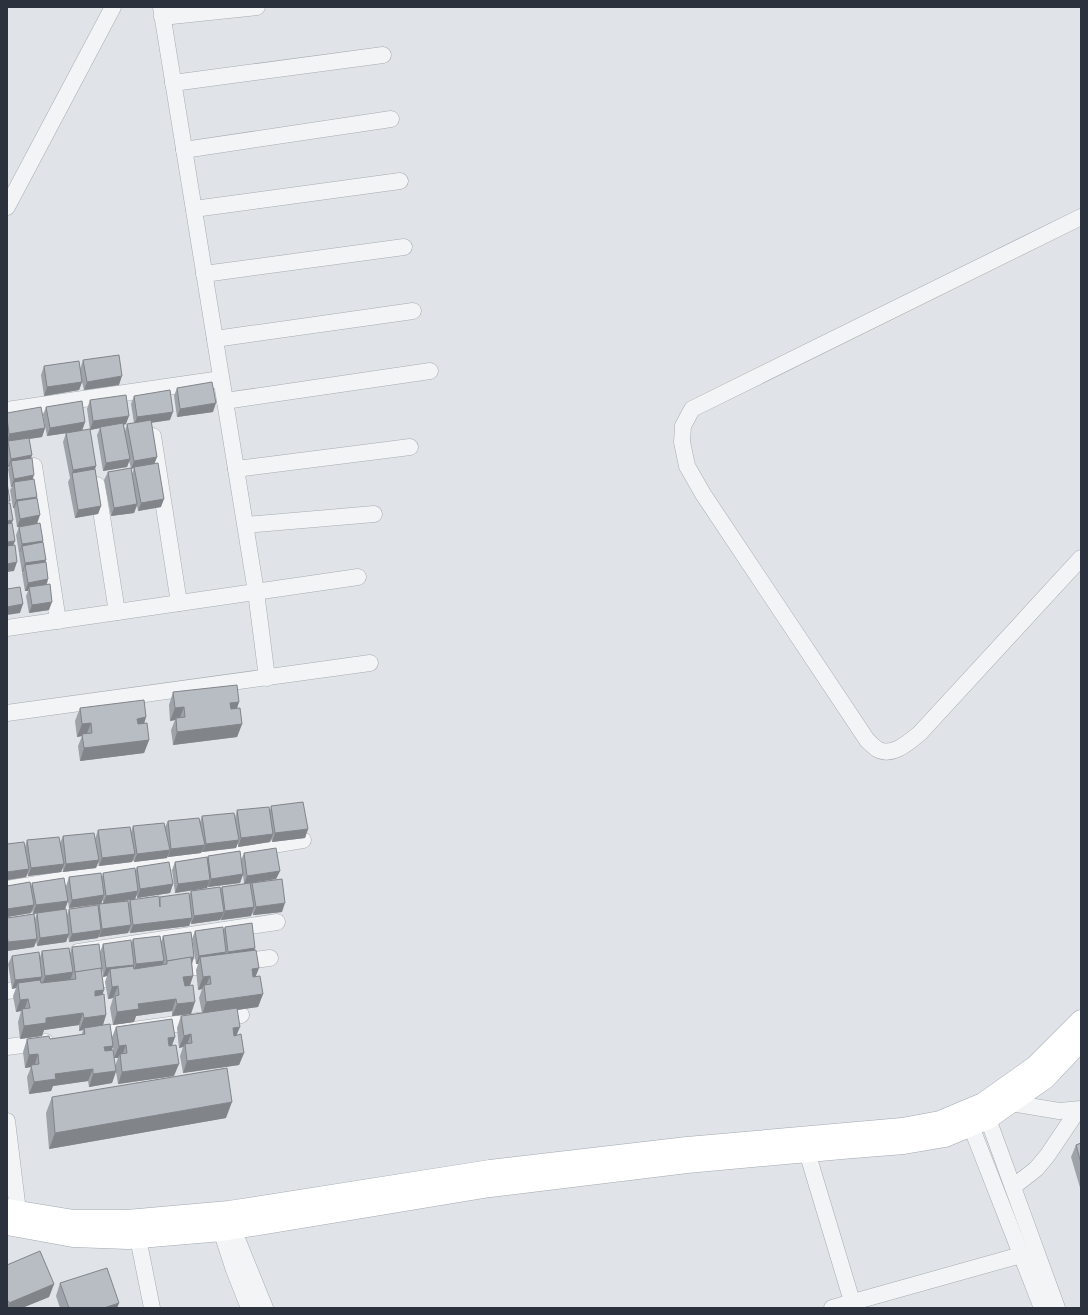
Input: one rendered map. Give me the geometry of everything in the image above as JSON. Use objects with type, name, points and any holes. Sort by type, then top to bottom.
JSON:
[{"type":"main road","points":[[11,1215],[74,1220],[224,1221],[687,1163],[904,1144],[945,1136],[977,1115],[1035,1066],[1081,1020]]},
{"type":"main road","points":[[11,1215],[73,1237],[128,1239],[490,1170],[687,1147],[902,1128],[977,1115],[1010,1103],[1045,1079],[1081,1041]]},
{"type":"street","points":[[7,207],[113,7]]},
{"type":"street","points":[[257,7],[161,12],[246,525],[267,678]]},
{"type":"street","points":[[173,83],[383,55]]},
{"type":"street","points":[[184,150],[392,120]]},
{"type":"street","points":[[194,209],[400,181]]},
{"type":"street","points":[[1081,217],[692,409],[683,426],[682,442],[687,466],[702,494],[867,740],[878,749],[892,751],[904,746],[920,733],[1081,558]]},
{"type":"street","points":[[204,274],[404,247]]},
{"type":"street","points":[[215,339],[413,311]]},
{"type":"street","points":[[225,401],[430,371]]},
{"type":"street","points":[[7,410],[222,379]]},
{"type":"street","points":[[153,432],[179,603]]},
{"type":"street","points":[[236,469],[410,447]]},
{"type":"street","points":[[34,466],[58,621]]},
{"type":"street","points":[[94,467],[117,612]]},
{"type":"street","points":[[246,525],[374,514]]},
{"type":"street","points":[[7,628],[358,577]]},
{"type":"street","points":[[7,713],[370,663]]},
{"type":"street","points":[[7,889],[303,840]]},
{"type":"street","points":[[61,954],[277,922]]},
{"type":"street","points":[[7,991],[270,958]]},
{"type":"street","points":[[7,1047],[241,1015]]},
{"type":"street","points":[[1010,1103],[1060,1112],[1080,1110]]},
{"type":"street","points":[[1013,1187],[1036,1170],[1080,1110]]},
{"type":"street","points":[[977,1115],[1013,1187],[1057,1308]]},
{"type":"street","points":[[977,1115],[1021,1255],[1042,1308]]},
{"type":"street","points":[[7,1121],[11,1215]]},
{"type":"street","points":[[807,1152],[854,1305]]},
{"type":"street","points":[[224,1221],[234,1270],[249,1308]]},
{"type":"street","points":[[224,1221],[265,1308]]},
{"type":"street","points":[[138,1238],[152,1308]]},
{"type":"street","points":[[832,1308],[854,1305],[1021,1255]]},
{"type":"building","points":[[119,355],[122,376],[87,382],[83,360]]},
{"type":"building","points":[[79,361],[82,382],[47,387],[44,366]]},
{"type":"building","points":[[212,382],[216,403],[180,409],[177,388]]},
{"type":"building","points":[[170,390],[173,412],[137,417],[134,396]]},
{"type":"building","points":[[126,395],[129,416],[93,421],[90,400]]},
{"type":"building","points":[[82,401],[85,422],[50,428],[46,407]]},
{"type":"building","points":[[41,407],[45,428],[9,434],[7,413]]},
{"type":"building","points":[[151,420],[157,457],[134,461],[127,424]]},
{"type":"building","points":[[123,423],[130,459],[106,463],[100,427]]},
{"type":"building","points":[[90,429],[96,466],[73,470],[66,433]]},
{"type":"building","points":[[29,438],[32,455],[11,459],[8,441]]},
{"type":"building","points":[[32,458],[34,475],[14,479],[11,461]]},
{"type":"building","points":[[158,463],[164,499],[141,503],[134,467]]},
{"type":"building","points":[[131,468],[137,504],[114,508],[108,472]]},
{"type":"building","points":[[95,469],[101,506],[78,510],[72,473]]},
{"type":"building","points":[[34,479],[37,497],[16,500],[14,482]]},
{"type":"building","points":[[7,483],[10,501],[7,501]]},
{"type":"building","points":[[37,498],[40,515],[20,519],[17,501]]},
{"type":"building","points":[[7,503],[10,503],[13,520],[7,521]]},
{"type":"building","points":[[12,523],[15,541],[7,542],[7,524]]},
{"type":"building","points":[[40,523],[43,541],[22,544],[19,527]]},
{"type":"building","points":[[43,542],[46,560],[25,563],[22,546]]},
{"type":"building","points":[[15,545],[17,562],[7,564],[7,546]]},
{"type":"building","points":[[46,562],[48,579],[28,583],[25,565]]},
{"type":"building","points":[[50,584],[52,602],[32,605],[29,587]]},
{"type":"building","points":[[20,587],[23,604],[7,607],[7,589]]},
{"type":"building","points":[[237,685],[239,702],[230,703],[231,709],[240,708],[242,724],[177,732],[176,718],[185,717],[184,707],[175,708],[173,692]]},
{"type":"building","points":[[144,700],[146,717],[137,719],[138,724],[147,723],[149,740],[84,748],[82,734],[92,733],[91,723],[82,724],[80,708]]},
{"type":"building","points":[[303,802],[308,829],[275,833],[271,806]]},
{"type":"building","points":[[269,807],[273,834],[241,838],[237,810]]},
{"type":"building","points":[[234,813],[239,840],[206,844],[202,816]]},
{"type":"building","points":[[199,818],[205,845],[171,849],[168,821]]},
{"type":"building","points":[[164,823],[170,850],[137,854],[133,826]]},
{"type":"building","points":[[130,827],[135,854],[102,858],[98,830]]},
{"type":"building","points":[[94,833],[99,860],[66,864],[63,836]]},
{"type":"building","points":[[59,837],[64,864],[31,868],[27,840]]},
{"type":"building","points":[[24,842],[29,869],[7,872],[7,844]]},
{"type":"building","points":[[276,848],[280,871],[247,876],[244,853]]},
{"type":"building","points":[[240,851],[243,874],[211,879],[208,856]]},
{"type":"building","points":[[207,857],[210,880],[178,884],[175,862]]},
{"type":"building","points":[[169,862],[173,884],[140,889],[137,867]]},
{"type":"building","points":[[135,868],[138,891],[106,896],[103,873]]},
{"type":"building","points":[[101,873],[104,895],[72,900],[69,877]]},
{"type":"building","points":[[64,878],[68,901],[36,905],[32,883]]},
{"type":"building","points":[[282,879],[285,903],[256,907],[252,883]]},
{"type":"building","points":[[30,882],[34,905],[7,909],[7,886]]},
{"type":"building","points":[[250,883],[254,907],[225,911],[222,887]]},
{"type":"building","points":[[220,887],[224,912],[194,916],[191,891]]},
{"type":"building","points":[[189,893],[192,918],[133,925],[130,900],[159,896],[160,907],[160,897]]},
{"type":"building","points":[[128,901],[131,925],[102,929],[99,904]]},
{"type":"building","points":[[98,905],[101,930],[72,934],[69,909]]},
{"type":"building","points":[[66,909],[69,934],[40,938],[37,913]]},
{"type":"building","points":[[34,914],[37,939],[8,942],[7,918]]},
{"type":"building","points":[[252,923],[255,948],[228,952],[225,927]]},
{"type":"building","points":[[223,927],[226,952],[199,956],[195,931]]},
{"type":"building","points":[[191,932],[194,957],[167,961],[163,936]]},
{"type":"building","points":[[160,936],[164,961],[136,964],[133,939]]},
{"type":"building","points":[[131,940],[134,965],[106,968],[103,944]]},
{"type":"building","points":[[99,944],[102,969],[75,972],[72,947]]},
{"type":"building","points":[[69,948],[73,972],[45,976],[42,951]]},
{"type":"building","points":[[256,950],[259,968],[252,969],[253,977],[260,976],[263,994],[206,1002],[204,985],[211,984],[210,976],[203,977],[200,957]]},
{"type":"building","points":[[39,952],[42,977],[15,980],[12,956]]},
{"type":"building","points":[[191,957],[193,976],[183,977],[185,986],[193,985],[195,1002],[177,1004],[176,999],[138,1004],[139,1009],[117,1012],[115,996],[119,995],[118,986],[112,987],[110,969],[133,966],[134,969],[167,964],[167,961]]},
{"type":"building","points":[[101,968],[104,990],[95,991],[95,996],[104,994],[106,1015],[84,1018],[83,1013],[46,1018],[46,1023],[24,1026],[22,1009],[30,1008],[28,999],[20,1000],[18,983],[40,980],[41,983],[76,979],[75,972]]},
{"type":"building","points":[[237,1008],[240,1027],[233,1028],[234,1036],[241,1034],[244,1053],[187,1061],[185,1044],[192,1043],[191,1034],[184,1036],[181,1016]]},
{"type":"building","points":[[172,1019],[175,1037],[168,1038],[169,1046],[176,1045],[179,1064],[122,1072],[120,1054],[127,1053],[126,1045],[119,1046],[116,1027]]},
{"type":"building","points":[[110,1024],[113,1046],[104,1047],[105,1051],[113,1050],[116,1071],[93,1074],[93,1069],[55,1074],[56,1079],[34,1082],[31,1065],[39,1064],[38,1054],[29,1055],[27,1039],[49,1036],[50,1039],[85,1034],[84,1028]]},
{"type":"building","points":[[227,1068],[232,1102],[55,1133],[52,1097]]},
{"type":"building","points":[[1081,1143],[1081,1163],[1076,1145]]},
{"type":"building","points":[[40,1251],[54,1284],[9,1303],[7,1299],[7,1265]]},
{"type":"building","points":[[107,1268],[119,1303],[104,1308],[69,1308],[60,1283]]}]
